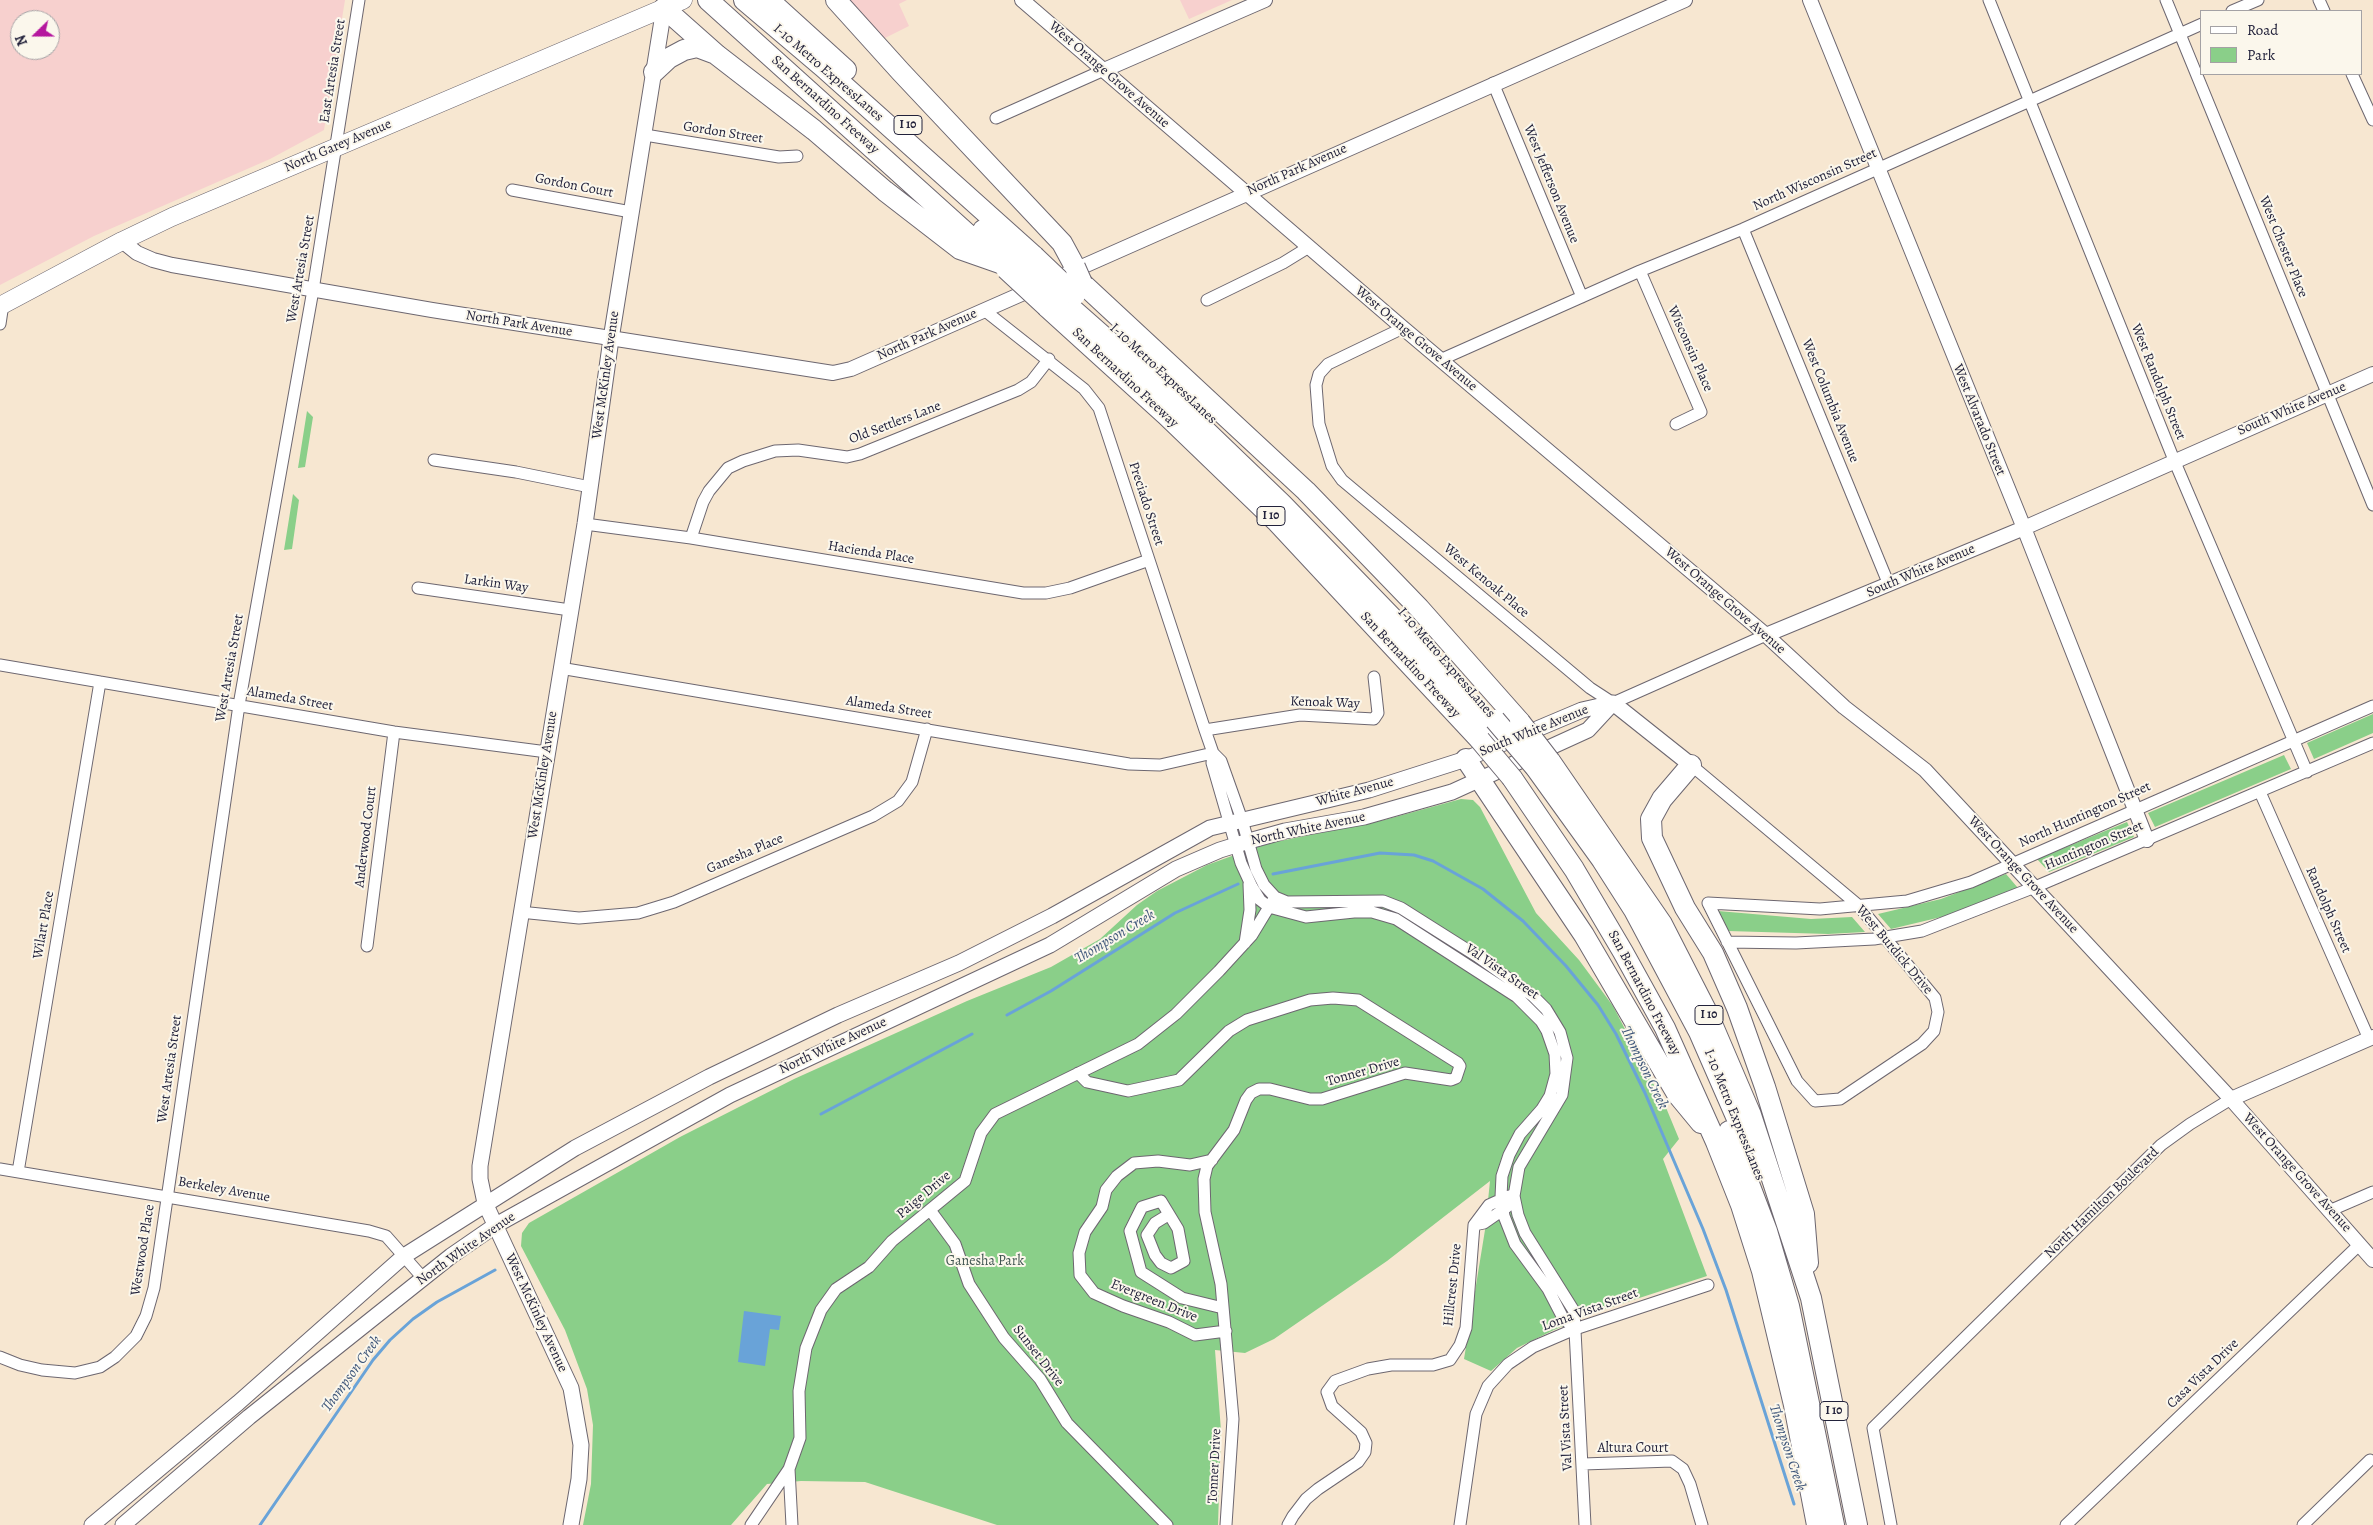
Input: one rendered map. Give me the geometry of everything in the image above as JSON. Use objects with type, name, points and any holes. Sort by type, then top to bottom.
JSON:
[{"type":"highway","name":"San Bernardino Freeway","points":[[769,0],[1028,257],[1306,491],[1419,608],[1520,722],[1531,769],[1574,869],[1624,952],[1665,1028],[1716,1142],[1741,1205],[1762,1271],[1794,1405],[1817,1525]]},
{"type":"highway","points":[[836,0],[901,72],[1028,257],[1071,295]]},
{"type":"highway","name":"I-10 Metro ExpressLanes","points":[[745,1],[1028,257],[1217,423],[1416,627],[1466,682],[1490,731]]},
{"type":"highway","points":[[662,4],[717,55],[814,130],[884,191],[960,249],[1028,257]]},
{"type":"highway","name":"San Bernardino Freeway","points":[[715,6],[788,72]]},
{"type":"highway","points":[[654,72],[669,58],[690,48],[698,48],[717,55]]},
{"type":"highway","name":"I-10 Metro ExpressLanes","points":[[788,72],[811,76],[1028,257]]},
{"type":"highway","name":"San Bernardino Freeway","points":[[1071,295],[1166,415],[1531,769],[1662,924],[1708,1012],[1751,1115],[1811,1298],[1857,1525]]},
{"type":"highway","points":[[1466,759],[1584,935],[1677,1094],[1716,1142]]},
{"type":"highway","points":[[1691,766],[1658,806],[1651,819],[1652,838],[1686,908],[1713,953],[1737,1008],[1762,1079],[1804,1214],[1811,1298]]},
{"type":"highway","name":"I-10 Metro ExpressLanes","points":[[1531,769],[1635,938],[1686,1035],[1738,1151],[1767,1231],[1789,1306],[1834,1525]]},
{"type":"highway","name":"I-10 Metro ExpressLanes","points":[[1531,769],[1602,860],[1634,910],[1700,1032],[1742,1129],[1779,1230],[1810,1344],[1848,1525]]},
{"type":"main road","name":"North Garey Avenue","points":[[2,305],[122,241],[172,217],[662,4],[683,0]]},
{"type":"main road","name":"West McKinley Avenue","points":[[571,1525],[579,1479],[581,1445],[571,1388],[485,1203],[480,1178],[480,1166],[520,912],[585,524],[611,338],[645,135],[662,4]]},
{"type":"main road","name":"South White Avenue","points":[[1466,759],[1582,710],[1613,703]]},
{"type":"main road","name":"West Burdick Drive","points":[[1613,703],[1691,766]]},
{"type":"main road","name":"North White Avenue","points":[[123,1525],[249,1418],[423,1278],[496,1225],[734,1093],[1050,945],[1176,868],[1243,843],[1285,831],[1364,817],[1452,792],[1588,730],[1613,703]]},
{"type":"main road","name":"White Avenue","points":[[1236,822],[1369,790],[1466,759]]},
{"type":"main road","name":"North White Avenue","points":[[92,1525],[238,1403],[404,1256],[485,1203],[575,1148],[709,1077],[838,1015],[959,962],[1052,916],[1204,832],[1236,822]]},
{"type":"street","name":"East Artesia Street","points":[[336,147],[359,0]]},
{"type":"street","name":"West Orange Grove Avenue","points":[[1022,0],[1440,360],[1766,635],[1844,707],[1925,770],[2232,1099],[2373,1260]]},
{"type":"street","points":[[996,118],[1265,0]]},
{"type":"street","name":"North Park Avenue","points":[[122,241],[137,253],[153,260],[313,290],[834,373],[851,369],[1684,0]]},
{"type":"street","name":"West Alvarado Street","points":[[1810,0],[2024,528],[2146,840]]},
{"type":"street","name":"West Randolph Street","points":[[1989,0],[2028,102],[2174,460],[2306,772]]},
{"type":"street","name":"West Chester Place","points":[[2166,0],[2373,505]]},
{"type":"street","points":[[2234,10],[2258,0]]},
{"type":"street","name":"North Wisconsin Street","points":[[1440,360],[1640,271],[1743,229],[2200,25]]},
{"type":"street","points":[[2352,75],[2372,117]]},
{"type":"street","name":"West Jefferson Avenue","points":[[1494,83],[1582,297]]},
{"type":"street","name":"Gordon Street","points":[[645,135],[779,157],[797,156]]},
{"type":"street","name":"West Artesia Street","points":[[167,1196],[239,705],[313,290],[336,147]]},
{"type":"street","name":"Gordon Court","points":[[512,190],[631,212]]},
{"type":"street","name":"West Columbia Avenue","points":[[1743,229],[1889,585]]},
{"type":"street","points":[[1206,300],[1283,263],[1309,247]]},
{"type":"street","name":"Wisconsin Place","points":[[1640,271],[1701,412],[1676,424]]},
{"type":"street","points":[[0,324],[2,305]]},
{"type":"street","name":"Preciado Street","points":[[984,310],[1084,389],[1099,408],[1204,730],[1213,753],[1221,761],[1243,843]]},
{"type":"street","name":"West Kenoak Place","points":[[1403,328],[1328,364],[1319,374],[1316,385],[1319,424],[1332,466],[1342,480],[1590,688],[1613,703]]},
{"type":"street","name":"Old Settlers Lane","points":[[691,538],[703,502],[709,491],[728,468],[775,451],[798,450],[848,457],[860,454],[1018,390],[1031,382],[1049,360]]},
{"type":"street","name":"South White Avenue","points":[[1613,703],[1766,635],[2024,528],[2174,460],[2373,374]]},
{"type":"street","points":[[434,460],[516,472],[590,487]]},
{"type":"street","name":"Hacienda Place","points":[[585,524],[691,538],[1023,593],[1046,593],[1070,588],[1149,560]]},
{"type":"street","name":"Larkin Way","points":[[418,588],[570,610]]},
{"type":"street","name":"Alameda Street","points":[[0,665],[394,732],[547,752]]},
{"type":"street","name":"Alameda Street","points":[[560,668],[1129,764],[1160,765],[1213,753]]},
{"type":"street","name":"Kenoak Way","points":[[1204,730],[1300,715],[1374,718],[1378,713],[1374,677]]},
{"type":"street","name":"Wilart Place","points":[[18,1172],[100,682]]},
{"type":"street","name":"North Huntington Street","points":[[1708,902],[1820,909],[1907,901],[1971,882],[2373,706]]},
{"type":"street","name":"Ganesha Place","points":[[520,912],[578,918],[638,913],[674,902],[873,816],[898,801],[912,782],[927,729]]},
{"type":"street","name":"Anderwood Court","points":[[367,946],[394,732]]},
{"type":"street","name":"Huntington Street","points":[[1728,942],[1796,943],[1886,938],[1922,931],[2034,887],[2373,743]]},
{"type":"street","name":"West Burdick Drive","points":[[1691,766],[1858,905],[1935,998],[1938,1012],[1934,1031],[1922,1044],[1840,1099],[1815,1101],[1797,1081],[1708,902]]},
{"type":"street","name":"Randolph Street","points":[[2260,792],[2371,1038]]},
{"type":"street","points":[[1243,843],[1250,882],[1250,910],[1245,943]]},
{"type":"street","points":[[1243,843],[1272,902]]},
{"type":"street","points":[[1250,882],[1260,900],[1272,902]]},
{"type":"street","name":"Val Vista Street","points":[[1272,902],[1383,901],[1390,903],[1418,917],[1533,996],[1546,1009],[1563,1040],[1567,1058],[1566,1077],[1562,1095],[1528,1148],[1519,1167],[1515,1199],[1525,1233],[1574,1311],[1585,1525]]},
{"type":"street","name":"Paige Drive","points":[[751,1525],[789,1469],[800,1438],[799,1391],[806,1348],[821,1310],[836,1289],[869,1267],[892,1241],[965,1181],[980,1134],[995,1114],[1138,1044],[1176,1014],[1245,943],[1272,902]]},
{"type":"street","name":"Val Vista Street","points":[[1272,902],[1306,916],[1372,912],[1396,919],[1517,997],[1532,1010],[1547,1031],[1555,1054],[1556,1074],[1550,1096],[1542,1109],[1520,1134],[1507,1162],[1502,1176],[1502,1204],[1515,1244],[1548,1289],[1563,1318],[1575,1329]]},
{"type":"street","name":"Tonner Drive","points":[[1078,1073],[1087,1082],[1128,1092],[1178,1080],[1229,1031],[1247,1020],[1310,1000],[1334,998],[1358,1000],[1460,1066],[1456,1078],[1451,1080],[1405,1073],[1322,1099],[1310,1099],[1270,1089],[1258,1089],[1251,1093],[1246,1100],[1234,1130],[1207,1166],[1204,1179],[1204,1212],[1221,1284],[1232,1419],[1226,1525]]},
{"type":"street","name":"North Hamilton Boulevard","points":[[1891,1525],[1872,1428],[2162,1145],[2190,1124],[2232,1099],[2371,1038]]},
{"type":"street","name":"Evergreen Drive","points":[[1212,1160],[1190,1165],[1158,1161],[1134,1163],[1117,1176],[1106,1190],[1102,1207],[1085,1232],[1079,1253],[1080,1275],[1094,1294],[1169,1322],[1195,1335],[1226,1331]]},
{"type":"street","points":[[1507,1162],[1519,1167]]},
{"type":"street","name":"Berkeley Avenue","points":[[0,1169],[369,1231],[386,1236],[423,1278]]},
{"type":"street","points":[[2329,1211],[2373,1192]]},
{"type":"street","name":"Westwood Place","points":[[0,1356],[20,1365],[42,1370],[75,1373],[100,1367],[115,1357],[136,1336],[146,1316],[154,1288],[167,1196]]},
{"type":"street","name":"Hillcrest Drive","points":[[1288,1525],[1306,1499],[1318,1488],[1358,1462],[1365,1452],[1366,1443],[1361,1432],[1332,1406],[1327,1392],[1336,1381],[1368,1369],[1390,1365],[1433,1366],[1450,1360],[1460,1345],[1466,1328],[1474,1225],[1484,1223],[1502,1204],[1515,1199]]},
{"type":"street","points":[[1168,1215],[1161,1201],[1142,1207],[1130,1231],[1141,1272],[1182,1298],[1224,1308]]},
{"type":"street","name":"Sunset Drive","points":[[930,1210],[955,1244],[969,1284],[1004,1338],[1040,1379],[1067,1423],[1167,1525]]},
{"type":"street","name":"Casa Vista Drive","points":[[2066,1525],[2360,1244]]},
{"type":"street","name":"Loma Vista Street","points":[[1460,1525],[1476,1414],[1488,1386],[1514,1360],[1533,1348],[1575,1329],[1708,1285]]},
{"type":"street","points":[[2303,1525],[2370,1460]]},
{"type":"street","name":"Altura Court","points":[[1583,1464],[1672,1461],[1683,1469],[1690,1484],[1702,1525]]},
{"type":"street","points":[[789,1469],[792,1525]]},
{"type":"shaded area","points":[[0,0],[345,0],[324,130],[270,159],[94,236],[0,285]]},
{"type":"shaded area","points":[[844,0],[907,0],[899,4],[909,26],[883,39]]},
{"type":"shaded area","points":[[1180,0],[1232,0],[1189,19]]},
{"type":"green space","points":[[307,411],[313,417],[305,467],[298,468]]},
{"type":"green space","points":[[293,494],[299,500],[292,549],[284,550]]},
{"type":"green space","points":[[2373,714],[2373,733],[2314,759],[2307,743]]},
{"type":"green space","points":[[2284,755],[2291,769],[2155,827],[2148,813]]},
{"type":"green space","name":"Ganesha Park","points":[[1461,799],[1473,800],[1480,807],[1536,913],[1579,960],[1613,1006],[1667,1110],[1679,1139],[1663,1159],[1707,1276],[1590,1314],[1517,1348],[1491,1371],[1464,1359],[1485,1230],[1490,1181],[1387,1261],[1274,1339],[1245,1353],[1215,1350],[1221,1431],[1218,1525],[997,1525],[865,1482],[801,1481],[767,1484],[731,1525],[583,1525],[591,1484],[593,1425],[587,1389],[565,1330],[521,1246],[522,1233],[529,1223],[680,1137],[794,1079],[967,1001],[1051,967],[1100,939],[1137,905],[1157,891],[1207,865],[1265,844],[1384,820]]},
{"type":"green space","points":[[2127,822],[2134,837],[2049,872],[2037,859]]},
{"type":"green space","points":[[2006,874],[2018,888],[1958,913],[1891,929],[1878,914],[1941,899]]},
{"type":"green space","points":[[1718,911],[1811,919],[1852,917],[1865,932],[1828,934],[1728,931]]},
{"type":"water","points":[[744,1311],[781,1316],[779,1330],[770,1329],[765,1366],[738,1362]]},
{"type":"waterway","name":"Thompson Creek","points":[[1273,874],[1380,853],[1414,855],[1433,861],[1483,889],[1523,921],[1566,966],[1598,1005],[1616,1034],[1645,1093],[1703,1229],[1726,1290],[1794,1504]]},
{"type":"waterway","name":"Thompson Creek","points":[[1007,1015],[1051,991],[1175,913],[1238,884]]},
{"type":"waterway","name":"Thompson Creek","points":[[821,1114],[972,1034]]},
{"type":"waterway","name":"Thompson Creek","points":[[260,1525],[373,1360],[390,1340],[413,1319],[437,1302],[495,1270]]}]
